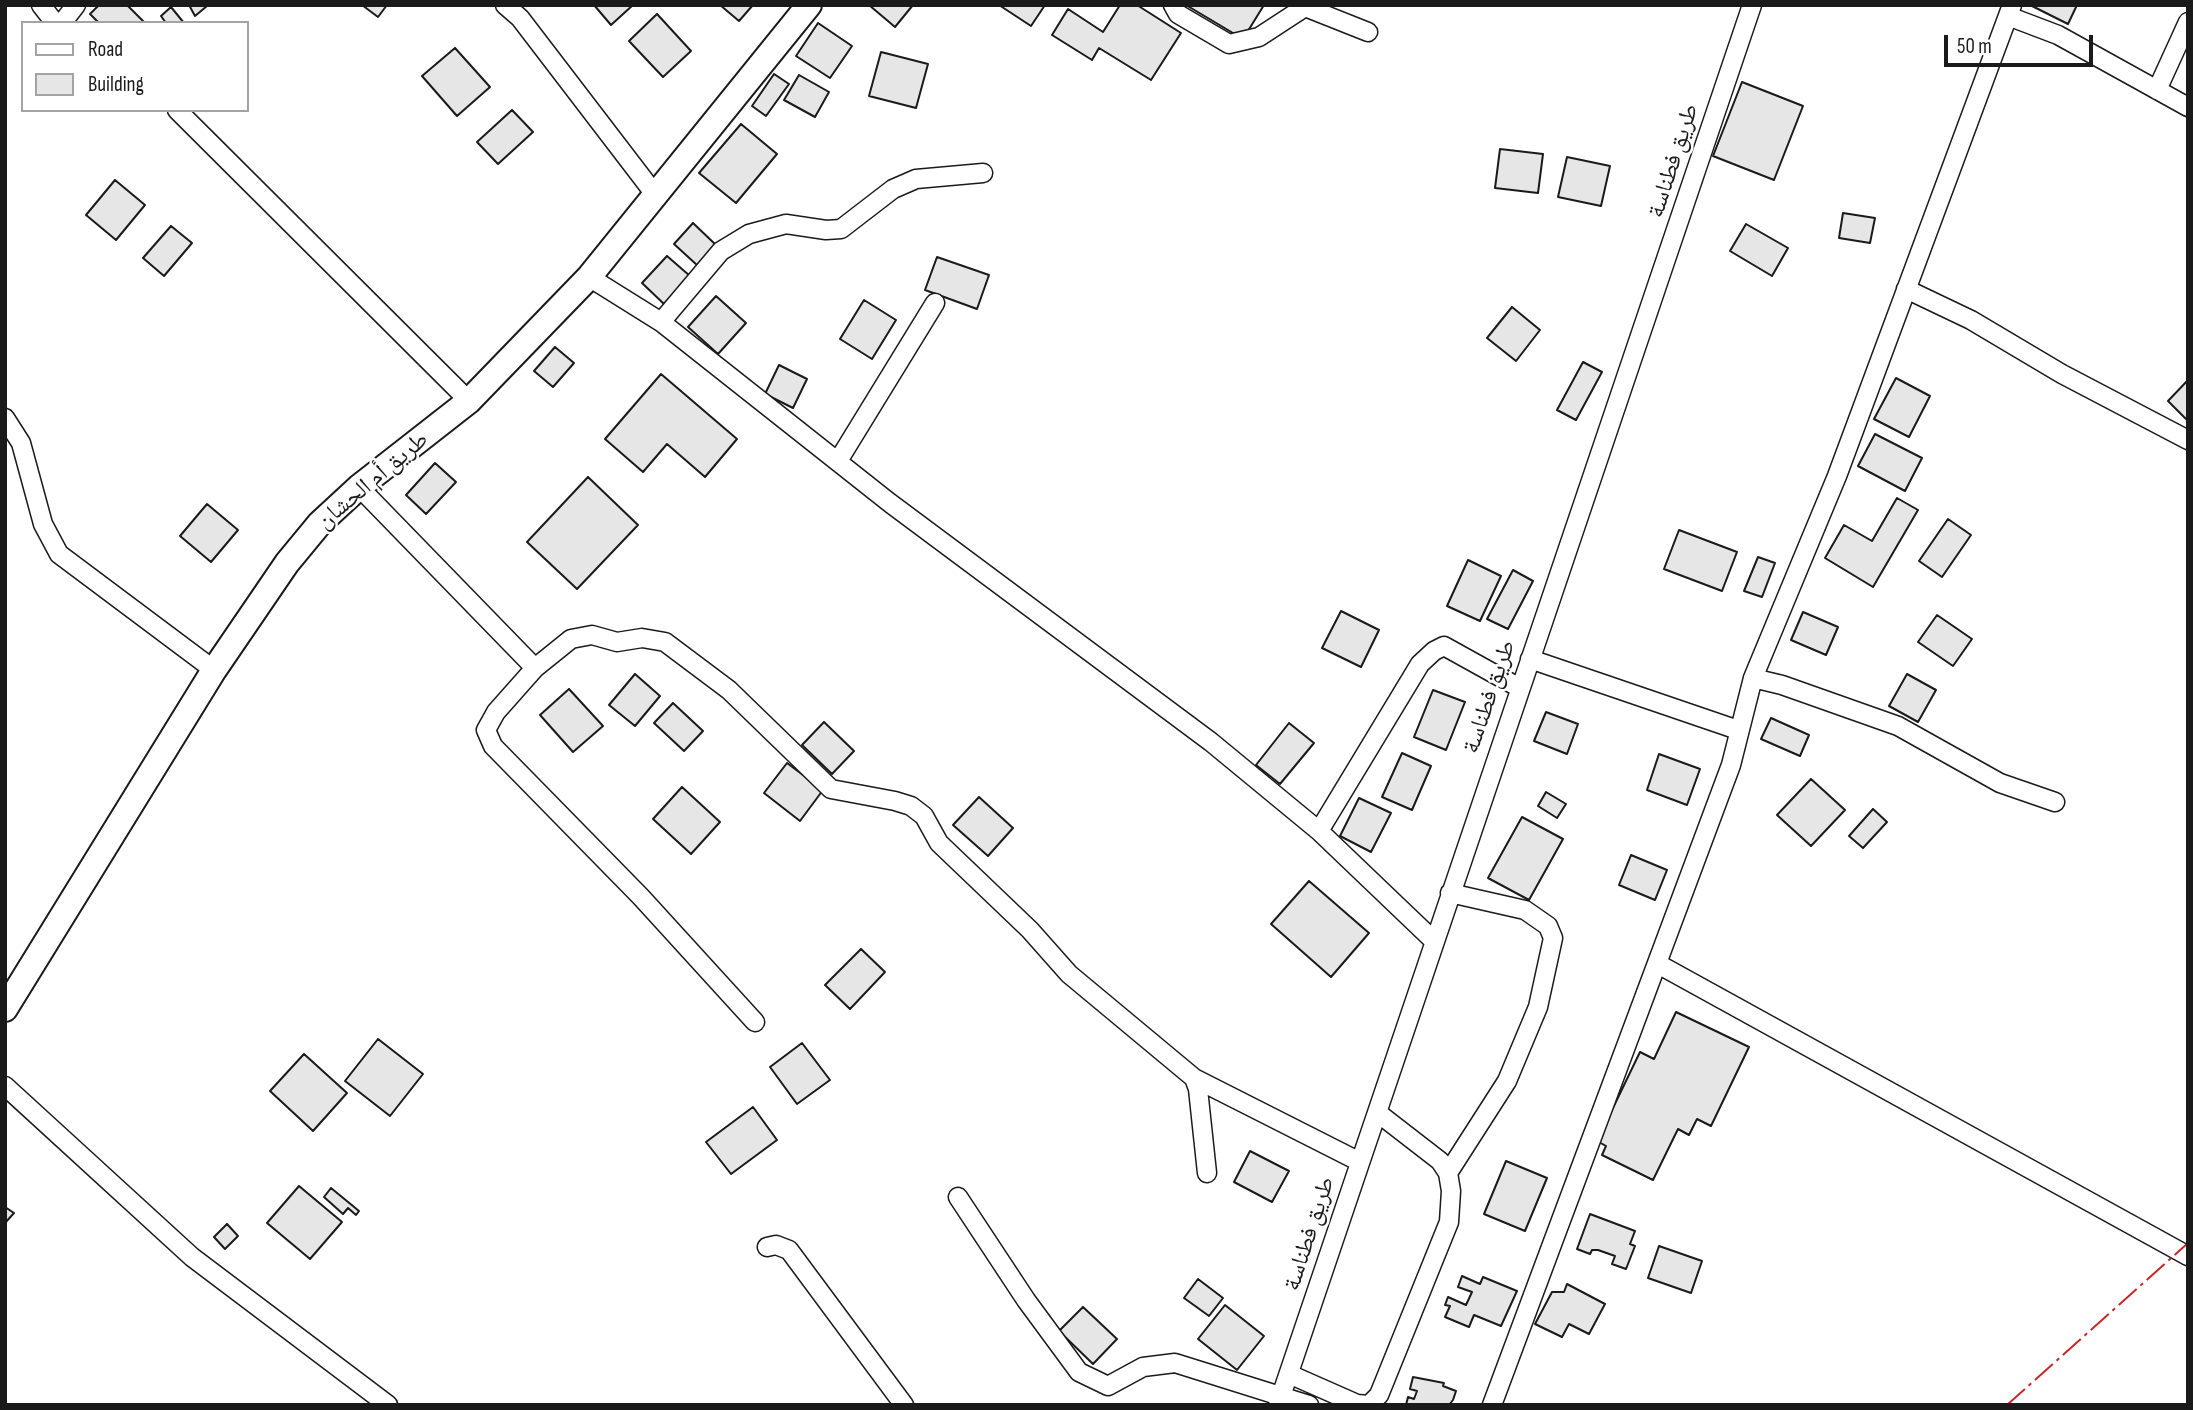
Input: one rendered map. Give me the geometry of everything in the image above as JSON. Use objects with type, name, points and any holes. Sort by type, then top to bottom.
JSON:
[{"type":"street","points":[[41,5],[53,21]]},
{"type":"street","points":[[64,21],[76,5]]},
{"type":"street","points":[[505,5],[520,18],[657,197]]},
{"type":"street","name":"طريق أم الحشان","points":[[5,1009],[214,670],[287,564],[320,523],[359,487],[469,401],[589,277],[657,197],[809,5]]},
{"type":"street","points":[[1173,5],[1178,14],[1229,44],[1259,37],[1305,7],[1368,32]]},
{"type":"street","name":"طريق فطناسة","points":[[1279,1400],[1329,1247],[1378,1113],[1518,687],[1530,659],[1752,5]]},
{"type":"street","points":[[1492,1405],[1731,765],[1753,678],[1837,476],[2010,11],[2188,107]]},
{"type":"street","points":[[2157,90],[2188,22]]},
{"type":"street","points":[[179,112],[469,401]]},
{"type":"street","points":[[662,322],[721,251],[749,234],[786,224],[826,230],[841,229],[894,189],[916,179],[983,173]]},
{"type":"street","points":[[589,277],[662,322],[838,461],[1212,742],[1319,831],[1434,941]]},
{"type":"street","points":[[1906,289],[1971,320],[2062,374],[2188,440]]},
{"type":"street","points":[[838,461],[935,303]]},
{"type":"street","points":[[5,418],[22,443],[43,524],[59,554],[214,670]]},
{"type":"street","points":[[359,487],[535,668]]},
{"type":"street","points":[[755,1022],[641,897],[493,746],[486,730],[496,712],[535,668],[571,639],[592,635],[617,642],[642,638],[665,642],[729,690],[831,789],[911,806],[924,816],[939,843],[1030,930],[1069,974],[1194,1078],[1360,1162]]},
{"type":"street","points":[[1319,831],[1420,664],[1434,650],[1444,646],[1518,687]]},
{"type":"street","points":[[1530,659],[1738,730]]},
{"type":"street","points":[[1753,678],[1782,685],[1898,726],[2000,783],[2055,802]]},
{"type":"street","points":[[1448,1173],[1507,1081],[1538,1007],[1553,938],[1548,926],[1525,910],[1450,893]]},
{"type":"street","points":[[1658,964],[2188,1256]]},
{"type":"street","points":[[1194,1078],[1198,1089],[1207,1173]]},
{"type":"street","points":[[5,1086],[192,1257],[388,1405]]},
{"type":"street","points":[[1289,1374],[1357,1404],[1369,1405],[1379,1395],[1449,1222],[1451,1191],[1448,1173],[1440,1161],[1378,1113]]},
{"type":"street","points":[[958,1197],[1026,1300],[1079,1372],[1108,1385],[1143,1367],[1175,1363],[1279,1400],[1308,1405]]},
{"type":"street","points":[[767,1247],[776,1245],[789,1250],[904,1405]]},
{"type":"building","points":[[99,5],[127,5],[143,21],[97,21],[90,14]]},
{"type":"building","points":[[189,5],[206,5],[207,6],[195,16]]},
{"type":"building","points":[[362,5],[387,5],[378,17]]},
{"type":"building","points":[[594,5],[633,5],[611,25]]},
{"type":"building","points":[[720,5],[753,5],[739,21]]},
{"type":"building","points":[[869,5],[913,5],[895,27]]},
{"type":"building","points":[[999,5],[1045,5],[1031,26]]},
{"type":"building","points":[[1120,5],[1137,5],[1181,33],[1151,80],[1099,48],[1092,60],[1052,35],[1068,9],[1103,32]]},
{"type":"building","points":[[1186,5],[1264,5],[1243,39]]},
{"type":"building","points":[[2030,5],[2077,5],[2068,24]]},
{"type":"building","points":[[171,7],[182,21],[165,21],[161,16]]},
{"type":"building","points":[[657,14],[691,51],[663,77],[629,41]]},
{"type":"building","points":[[818,23],[852,46],[830,78],[796,56]]},
{"type":"building","points":[[455,48],[490,87],[457,116],[422,76]]},
{"type":"building","points":[[881,52],[928,64],[916,108],[869,96]]},
{"type":"building","points":[[774,74],[789,84],[766,116],[752,106]]},
{"type":"building","points":[[799,75],[829,92],[815,117],[784,100]]},
{"type":"building","points":[[1742,82],[1803,106],[1774,180],[1713,156]]},
{"type":"building","points":[[512,110],[533,132],[498,164],[477,142]]},
{"type":"building","points":[[741,124],[777,154],[736,203],[699,173]]},
{"type":"building","points":[[1500,149],[1543,154],[1538,193],[1495,188]]},
{"type":"building","points":[[1567,157],[1610,166],[1601,206],[1558,197]]},
{"type":"building","points":[[115,180],[145,205],[116,240],[86,215]]},
{"type":"building","points":[[1843,213],[1875,218],[1870,243],[1839,238]]},
{"type":"building","points":[[693,223],[717,246],[698,266],[674,244]]},
{"type":"building","points":[[1746,224],[1788,248],[1772,276],[1730,251]]},
{"type":"building","points":[[171,226],[192,243],[164,276],[143,258]]},
{"type":"building","points":[[667,256],[690,276],[664,304],[642,283]]},
{"type":"building","points":[[937,257],[989,275],[977,309],[925,290]]},
{"type":"building","points":[[716,296],[746,323],[718,354],[688,327]]},
{"type":"building","points":[[864,300],[896,320],[872,359],[840,339]]},
{"type":"building","points":[[1512,307],[1540,330],[1516,361],[1487,338]]},
{"type":"building","points":[[555,347],[574,363],[553,387],[534,371]]},
{"type":"building","points":[[1583,362],[1602,372],[1576,420],[1557,410]]},
{"type":"building","points":[[779,365],[807,379],[793,408],[765,394]]},
{"type":"building","points":[[661,374],[737,439],[705,477],[667,444],[643,472],[605,439]]},
{"type":"building","points":[[1896,378],[1930,396],[1909,437],[1874,419]]},
{"type":"building","points":[[2188,380],[2188,421],[2168,401]]},
{"type":"building","points":[[1875,434],[1922,458],[1905,491],[1858,466]]},
{"type":"building","points":[[435,463],[456,482],[426,514],[406,495]]},
{"type":"building","points":[[588,477],[638,525],[577,589],[527,542]]},
{"type":"building","points":[[1897,498],[1918,510],[1873,587],[1825,558],[1844,525],[1872,541]]},
{"type":"building","points":[[207,504],[238,530],[211,562],[180,536]]},
{"type":"building","points":[[1948,519],[1971,535],[1942,577],[1919,561]]},
{"type":"building","points":[[1679,530],[1737,552],[1722,591],[1664,569]]},
{"type":"building","points":[[1758,557],[1775,563],[1762,597],[1744,591]]},
{"type":"building","points":[[1468,560],[1501,576],[1480,621],[1447,606]]},
{"type":"building","points":[[1513,570],[1533,581],[1508,629],[1487,619]]},
{"type":"building","points":[[1341,611],[1379,630],[1361,667],[1322,648]]},
{"type":"building","points":[[1803,612],[1838,627],[1826,655],[1791,640]]},
{"type":"building","points":[[1937,615],[1972,639],[1953,666],[1918,642]]},
{"type":"building","points":[[635,674],[660,696],[635,726],[609,705]]},
{"type":"building","points":[[1907,674],[1936,690],[1918,722],[1889,706]]},
{"type":"building","points":[[569,689],[603,726],[573,752],[540,715]]},
{"type":"building","points":[[1433,690],[1465,702],[1446,750],[1414,737]]},
{"type":"building","points":[[673,703],[703,731],[684,751],[654,723]]},
{"type":"building","points":[[1546,712],[1578,724],[1567,754],[1534,741]]},
{"type":"building","points":[[1771,718],[1809,735],[1800,756],[1761,739]]},
{"type":"building","points":[[824,722],[854,751],[832,774],[802,745]]},
{"type":"building","points":[[1289,723],[1314,743],[1280,784],[1256,765]]},
{"type":"building","points":[[1402,753],[1431,766],[1412,810],[1382,797]]},
{"type":"building","points":[[1659,754],[1700,769],[1687,805],[1647,790]]},
{"type":"building","points":[[787,763],[823,790],[800,821],[764,793]]},
{"type":"building","points":[[1811,779],[1845,810],[1811,846],[1777,815]]},
{"type":"building","points":[[682,787],[720,822],[691,854],[653,819]]},
{"type":"building","points":[[1546,792],[1566,804],[1557,818],[1538,806]]},
{"type":"building","points":[[979,797],[1013,828],[988,856],[953,825]]},
{"type":"building","points":[[1359,798],[1391,813],[1371,852],[1340,836]]},
{"type":"building","points":[[1873,809],[1887,822],[1863,848],[1849,836]]},
{"type":"building","points":[[1522,817],[1563,839],[1529,900],[1488,878]]},
{"type":"building","points":[[1631,855],[1667,870],[1655,900],[1619,885]]},
{"type":"building","points":[[1309,881],[1369,933],[1331,977],[1271,924]]},
{"type":"building","points":[[861,949],[885,972],[850,1009],[825,985]]},
{"type":"building","points":[[1676,1012],[1749,1047],[1711,1126],[1697,1119],[1689,1135],[1678,1129],[1653,1180],[1602,1155],[1606,1146],[1597,1141],[1640,1052],[1654,1059]]},
{"type":"building","points":[[378,1039],[423,1074],[390,1116],[345,1081]]},
{"type":"building","points":[[802,1043],[830,1080],[797,1104],[770,1067]]},
{"type":"building","points":[[304,1054],[347,1093],[313,1131],[270,1091]]},
{"type":"building","points":[[753,1107],[777,1140],[731,1174],[706,1142]]},
{"type":"building","points":[[1250,1151],[1289,1171],[1272,1202],[1234,1182]]},
{"type":"building","points":[[1506,1161],[1547,1178],[1525,1231],[1484,1214]]},
{"type":"building","points":[[299,1186],[342,1222],[310,1259],[267,1223]]},
{"type":"building","points":[[331,1188],[359,1211],[356,1215],[348,1208],[343,1214],[324,1197]]},
{"type":"building","points":[[5,1207],[14,1213],[5,1223]]},
{"type":"building","points":[[1590,1214],[1635,1231],[1630,1244],[1635,1246],[1626,1269],[1612,1264],[1615,1256],[1598,1250],[1592,1250],[1590,1254],[1577,1249]]},
{"type":"building","points":[[227,1224],[238,1236],[225,1249],[214,1237]]},
{"type":"building","points":[[1659,1246],[1702,1261],[1691,1293],[1648,1278]]},
{"type":"building","points":[[1462,1276],[1480,1284],[1483,1277],[1517,1291],[1501,1326],[1474,1315],[1469,1327],[1445,1317],[1450,1306],[1445,1305],[1448,1297],[1466,1305],[1472,1292],[1458,1287]]},
{"type":"building","points":[[1198,1279],[1223,1298],[1209,1316],[1184,1298]]},
{"type":"building","points":[[1567,1284],[1605,1304],[1589,1334],[1569,1324],[1562,1337],[1535,1324],[1552,1292],[1564,1292]]},
{"type":"building","points":[[1225,1305],[1264,1336],[1237,1370],[1198,1339]]},
{"type":"building","points":[[1083,1307],[1117,1339],[1093,1364],[1059,1331]]},
{"type":"building","points":[[1413,1377],[1444,1383],[1443,1386],[1456,1391],[1453,1400],[1449,1405],[1406,1405],[1408,1397],[1414,1399],[1417,1391],[1410,1389]]},
{"type":"power","points":[[2007,1405],[2188,1243]]}]
